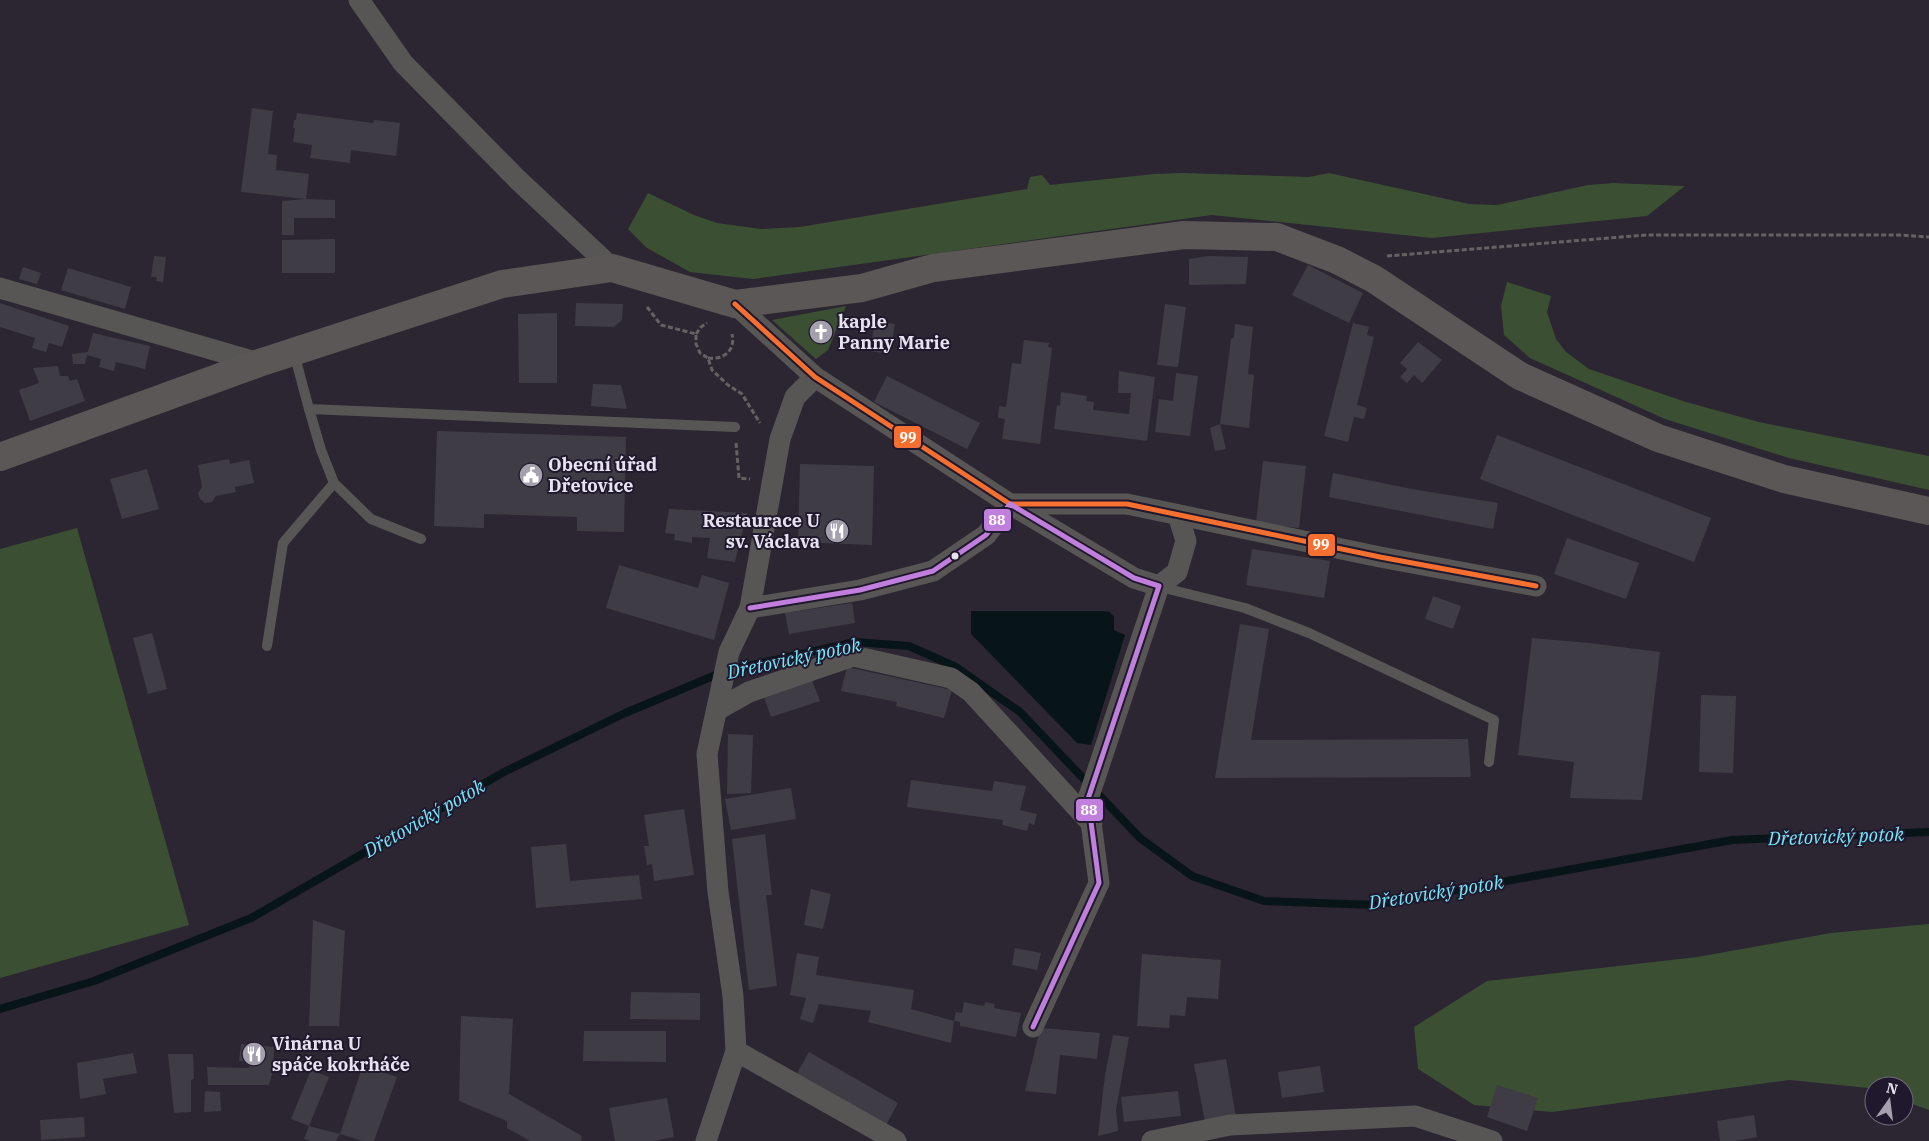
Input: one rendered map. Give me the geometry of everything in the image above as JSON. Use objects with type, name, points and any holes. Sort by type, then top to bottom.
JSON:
[{"type":"main road","points":[[0,457],[259,363],[502,284],[612,268],[735,304],[862,288],[933,268],[1184,235],[1277,236],[1337,260],[1374,279],[1520,376],[1658,438],[1784,479],[1929,511]]},
{"type":"street","points":[[359,0],[403,63],[517,179],[612,268]]},
{"type":"street","points":[[0,288],[259,363]]},
{"type":"street","points":[[735,304],[816,376],[1010,504],[1134,578],[1159,586]]},
{"type":"street","points":[[706,1141],[736,1051],[733,996],[718,892],[707,754],[728,652],[750,608],[780,439],[795,397],[816,376]]},
{"type":"street","points":[[1010,504],[1127,504],[1380,557],[1536,586]]},
{"type":"street","points":[[750,608],[860,590],[933,571],[986,535],[1010,504]]},
{"type":"street","points":[[1033,1027],[1100,882],[1088,798],[1159,586],[1177,572],[1186,541],[1178,516]]},
{"type":"street","points":[[717,710],[749,692],[853,656],[951,678],[971,692],[1092,824]]},
{"type":"street","points":[[736,1051],[896,1141]]},
{"type":"street","points":[[1152,1141],[1230,1125],[1415,1116],[1492,1141]]},
{"type":"lane","points":[[294,352],[321,450],[334,483],[371,519],[421,539]]},
{"type":"lane","points":[[309,409],[735,427]]},
{"type":"lane","points":[[267,646],[283,543],[334,483]]},
{"type":"lane","points":[[1159,586],[1245,608],[1309,632],[1494,720],[1489,762]]},
{"type":"path","points":[[1385,256],[1646,236],[1898,235],[1929,237]]},
{"type":"path","points":[[643,302],[661,324],[696,334]]},
{"type":"path","points":[[709,322],[701,327],[696,334],[696,344],[700,353],[708,358],[717,359],[731,349],[733,340],[731,332]]},
{"type":"path","points":[[708,358],[712,370],[728,385],[742,394],[760,422],[762,435],[780,439]]},
{"type":"path","points":[[735,427],[739,478],[756,480]]},
{"type":"green space","points":[[1182,173],[1309,177],[1329,173],[1469,204],[1497,205],[1588,185],[1613,183],[1685,186],[1647,216],[1432,238],[1212,215],[753,279],[690,272],[647,248],[628,229],[648,193],[694,215],[717,223],[761,229],[800,227],[1027,189],[1030,177],[1042,175],[1050,185],[1154,174]]},
{"type":"green space","points":[[1507,282],[1551,296],[1547,312],[1556,339],[1566,352],[1589,369],[1686,402],[1759,422],[1929,456],[1929,490],[1789,458],[1665,419],[1530,358],[1504,335],[1501,306]]},
{"type":"green space","points":[[846,306],[828,350],[816,359],[772,320]]},
{"type":"green space","points":[[77,528],[189,925],[0,978],[0,549]]},
{"type":"green space","points":[[1929,924],[1929,1110],[1914,1105],[1914,1076],[1864,1076],[1864,1088],[1790,1080],[1552,1112],[1474,1105],[1418,1069],[1414,1027],[1487,981],[1697,957],[1831,933]]},
{"type":"shaded area","points":[[971,611],[1110,612],[1114,617],[1114,630],[1125,635],[1091,745],[1077,743],[971,634]]},
{"type":"building","points":[[252,108],[273,111],[268,154],[277,155],[276,170],[309,174],[306,199],[241,192]]},
{"type":"building","points":[[297,113],[373,123],[374,120],[400,123],[396,156],[351,150],[350,163],[310,158],[312,145],[293,142],[294,120],[296,120]]},
{"type":"building","points":[[306,199],[335,200],[335,218],[294,218],[294,235],[282,235],[282,201]]},
{"type":"building","points":[[335,239],[335,273],[282,273],[282,240]]},
{"type":"building","points":[[154,256],[166,257],[163,282],[156,281],[157,277],[151,277]]},
{"type":"building","points":[[1207,256],[1248,257],[1246,284],[1189,285],[1189,259]]},
{"type":"building","points":[[1308,265],[1363,293],[1349,323],[1292,295]]},
{"type":"building","points":[[23,267],[41,273],[37,284],[19,279]]},
{"type":"building","points":[[68,268],[131,287],[125,309],[61,290]]},
{"type":"building","points":[[0,303],[69,326],[62,347],[49,343],[46,352],[32,348],[35,338],[0,327]]},
{"type":"building","points":[[576,303],[623,304],[622,320],[614,327],[575,326]]},
{"type":"building","points":[[1165,304],[1186,307],[1178,367],[1157,365]]},
{"type":"building","points":[[557,313],[557,383],[519,383],[518,314]]},
{"type":"building","points":[[875,321],[895,324],[890,354],[870,351]]},
{"type":"building","name":"kaple Panny Marie","points":[[822,322],[827,326],[826,338],[816,338],[816,326]]},
{"type":"building","points":[[1353,323],[1369,327],[1367,335],[1374,337],[1357,405],[1367,408],[1364,419],[1354,417],[1348,442],[1324,436]]},
{"type":"building","points":[[1235,324],[1253,327],[1248,374],[1254,375],[1249,428],[1220,424],[1231,339],[1234,337]]},
{"type":"building","points":[[93,333],[150,346],[145,369],[116,362],[114,371],[99,367],[101,359],[87,355],[85,364],[73,364],[72,354],[88,352]]},
{"type":"building","points":[[1024,340],[1049,343],[1048,347],[1052,348],[1040,444],[1002,439],[1005,419],[998,418],[999,406],[1006,407],[1012,363],[1021,364]]},
{"type":"building","points":[[1418,342],[1442,360],[1422,383],[1414,375],[1407,383],[1400,377],[1407,369],[1400,363]]},
{"type":"building","points":[[58,366],[60,376],[68,376],[70,381],[77,379],[85,401],[30,421],[19,390],[39,383],[33,368]]},
{"type":"building","points":[[1119,371],[1155,377],[1147,441],[1054,429],[1057,405],[1060,406],[1061,392],[1087,396],[1086,401],[1094,402],[1093,410],[1129,414],[1131,393],[1118,393]]},
{"type":"building","points":[[1176,373],[1198,376],[1190,436],[1155,432],[1159,399],[1173,401]]},
{"type":"building","points":[[887,376],[980,423],[967,449],[874,402]]},
{"type":"building","points":[[593,384],[621,385],[627,409],[591,406]]},
{"type":"building","points":[[1220,424],[1226,449],[1215,451],[1210,428]]},
{"type":"building","name":"Obecní úřad Dřetovice","points":[[437,431],[626,437],[624,532],[577,531],[577,517],[484,514],[484,528],[434,526]]},
{"type":"building","points":[[1497,435],[1711,518],[1694,562],[1480,479]]},
{"type":"building","points":[[229,459],[230,464],[249,460],[254,483],[235,487],[236,492],[216,496],[212,502],[205,503],[200,499],[198,493],[202,487],[198,465]]},
{"type":"building","points":[[1263,461],[1306,466],[1299,528],[1256,523]]},
{"type":"building","points":[[800,464],[874,466],[872,545],[798,542]]},
{"type":"building","points":[[147,469],[159,509],[122,519],[110,479]]},
{"type":"building","points":[[1333,473],[1412,489],[1498,503],[1493,529],[1329,497]]},
{"type":"building","points":[[669,509],[747,513],[735,562],[707,558],[710,538],[692,537],[692,543],[674,540],[675,534],[665,533]]},
{"type":"building","points":[[1567,538],[1639,563],[1626,599],[1554,574]]},
{"type":"building","points":[[1252,549],[1330,561],[1324,598],[1246,585]]},
{"type":"building","points":[[619,565],[698,588],[702,575],[729,583],[714,640],[606,608]]},
{"type":"building","points":[[1433,596],[1461,606],[1453,629],[1425,619]]},
{"type":"building","points":[[852,603],[855,623],[789,634],[785,613]]},
{"type":"building","points":[[1240,624],[1269,629],[1251,740],[1468,739],[1471,777],[1215,778]]},
{"type":"building","points":[[152,633],[167,689],[148,694],[133,638]]},
{"type":"building","points":[[1532,638],[1660,652],[1642,800],[1570,798],[1574,762],[1518,755]]},
{"type":"building","points":[[847,667],[952,690],[944,718],[896,706],[897,702],[841,691]]},
{"type":"building","points":[[812,680],[820,701],[771,717],[764,697]]},
{"type":"building","points":[[1701,695],[1736,696],[1733,773],[1699,772]]},
{"type":"building","points":[[728,734],[753,735],[751,793],[727,794]]},
{"type":"building","points":[[911,780],[992,791],[994,781],[1026,786],[1020,810],[1037,814],[1034,825],[1029,823],[1027,831],[1002,825],[1003,820],[907,807]]},
{"type":"building","points":[[791,788],[796,819],[731,830],[725,799]]},
{"type":"building","points":[[684,809],[694,875],[654,881],[652,864],[647,865],[644,846],[649,846],[644,815]]},
{"type":"building","points":[[765,834],[772,895],[766,895],[777,986],[749,990],[732,839]]},
{"type":"building","points":[[566,844],[570,881],[639,875],[642,899],[536,908],[531,847]]},
{"type":"building","points":[[811,889],[831,894],[823,929],[804,925]]},
{"type":"building","points":[[313,920],[345,931],[339,1026],[309,1026]]},
{"type":"building","points":[[1015,948],[1041,953],[1037,970],[1012,965]]},
{"type":"building","points":[[797,953],[819,957],[816,975],[914,990],[911,1009],[954,1021],[951,1043],[868,1022],[871,1011],[819,1004],[813,1023],[800,1019],[806,998],[790,995]]},
{"type":"building","points":[[1142,954],[1221,960],[1218,999],[1187,997],[1185,1016],[1170,1015],[1169,1028],[1137,1026]]},
{"type":"building","points":[[631,992],[700,993],[700,1020],[630,1019]]},
{"type":"building","points":[[964,1002],[984,1006],[985,1002],[995,1004],[994,1008],[1021,1013],[1016,1037],[960,1026],[960,1022],[954,1021],[956,1012],[962,1013]]},
{"type":"building","points":[[461,1016],[513,1019],[509,1094],[582,1136],[581,1141],[530,1141],[507,1128],[507,1121],[459,1101]]},
{"type":"building","points":[[1040,1029],[1100,1033],[1097,1059],[1060,1055],[1056,1094],[1025,1091]]},
{"type":"building","points":[[584,1031],[666,1031],[666,1062],[583,1061]]},
{"type":"building","points":[[1113,1035],[1129,1037],[1116,1110],[1118,1131],[1098,1136],[1105,1075]]},
{"type":"building","points":[[241,1044],[274,1047],[273,1071],[269,1085],[208,1085],[207,1067],[249,1068],[250,1062],[239,1061]]},
{"type":"building","points":[[809,1052],[898,1103],[885,1127],[796,1075]]},
{"type":"building","points":[[133,1053],[137,1073],[103,1079],[106,1094],[80,1099],[77,1063]]},
{"type":"building","points":[[168,1054],[193,1054],[194,1079],[191,1080],[191,1112],[174,1113]]},
{"type":"building","points":[[1226,1059],[1236,1117],[1205,1122],[1194,1064]]},
{"type":"building","points":[[363,1065],[397,1077],[374,1141],[362,1141],[340,1134]]},
{"type":"building","points":[[1320,1066],[1324,1092],[1282,1098],[1278,1072]]},
{"type":"building","points":[[311,1070],[329,1077],[309,1126],[291,1119]]},
{"type":"building","points":[[1497,1085],[1538,1098],[1527,1131],[1487,1117]]},
{"type":"building","points":[[205,1091],[220,1092],[221,1111],[204,1112]]},
{"type":"building","points":[[1178,1091],[1181,1116],[1124,1122],[1121,1097]]},
{"type":"building","points":[[667,1098],[674,1137],[653,1141],[615,1141],[609,1108]]},
{"type":"building","points":[[1754,1115],[1757,1137],[1735,1141],[1720,1141],[1717,1121]]},
{"type":"building","points":[[84,1117],[85,1137],[41,1140],[40,1120]]},
{"type":"building","points":[[309,1126],[340,1134],[336,1141],[311,1141],[304,1139]]},
{"type":"waterway","name":"Dřetovický potok","points":[[0,1009],[94,981],[251,918],[504,772],[623,714],[725,671],[855,642],[909,646],[956,667],[1020,712],[1140,838],[1192,876],[1264,901],[1375,905],[1732,840],[1929,832]]},
{"type":"transit line","name":"99","points":[[735,304],[815,377],[1010,504],[1127,504],[1380,557],[1536,586]]},
{"type":"transit line","name":"88","points":[[750,608],[860,590],[933,571],[986,535],[1010,504],[1134,578],[1159,586],[1088,799],[1099,883],[1033,1027]]},
{"type":"place","name":"kaple Panny Marie","points":[[821,332]]},
{"type":"place","name":"Obecní úřad Dřetovice","points":[[531,475]]},
{"type":"place","name":"Restaurace U sv. Václava","points":[[837,531]]},
{"type":"place","name":"Vinárna U spáče kokrháče","points":[[254,1054]]}]
